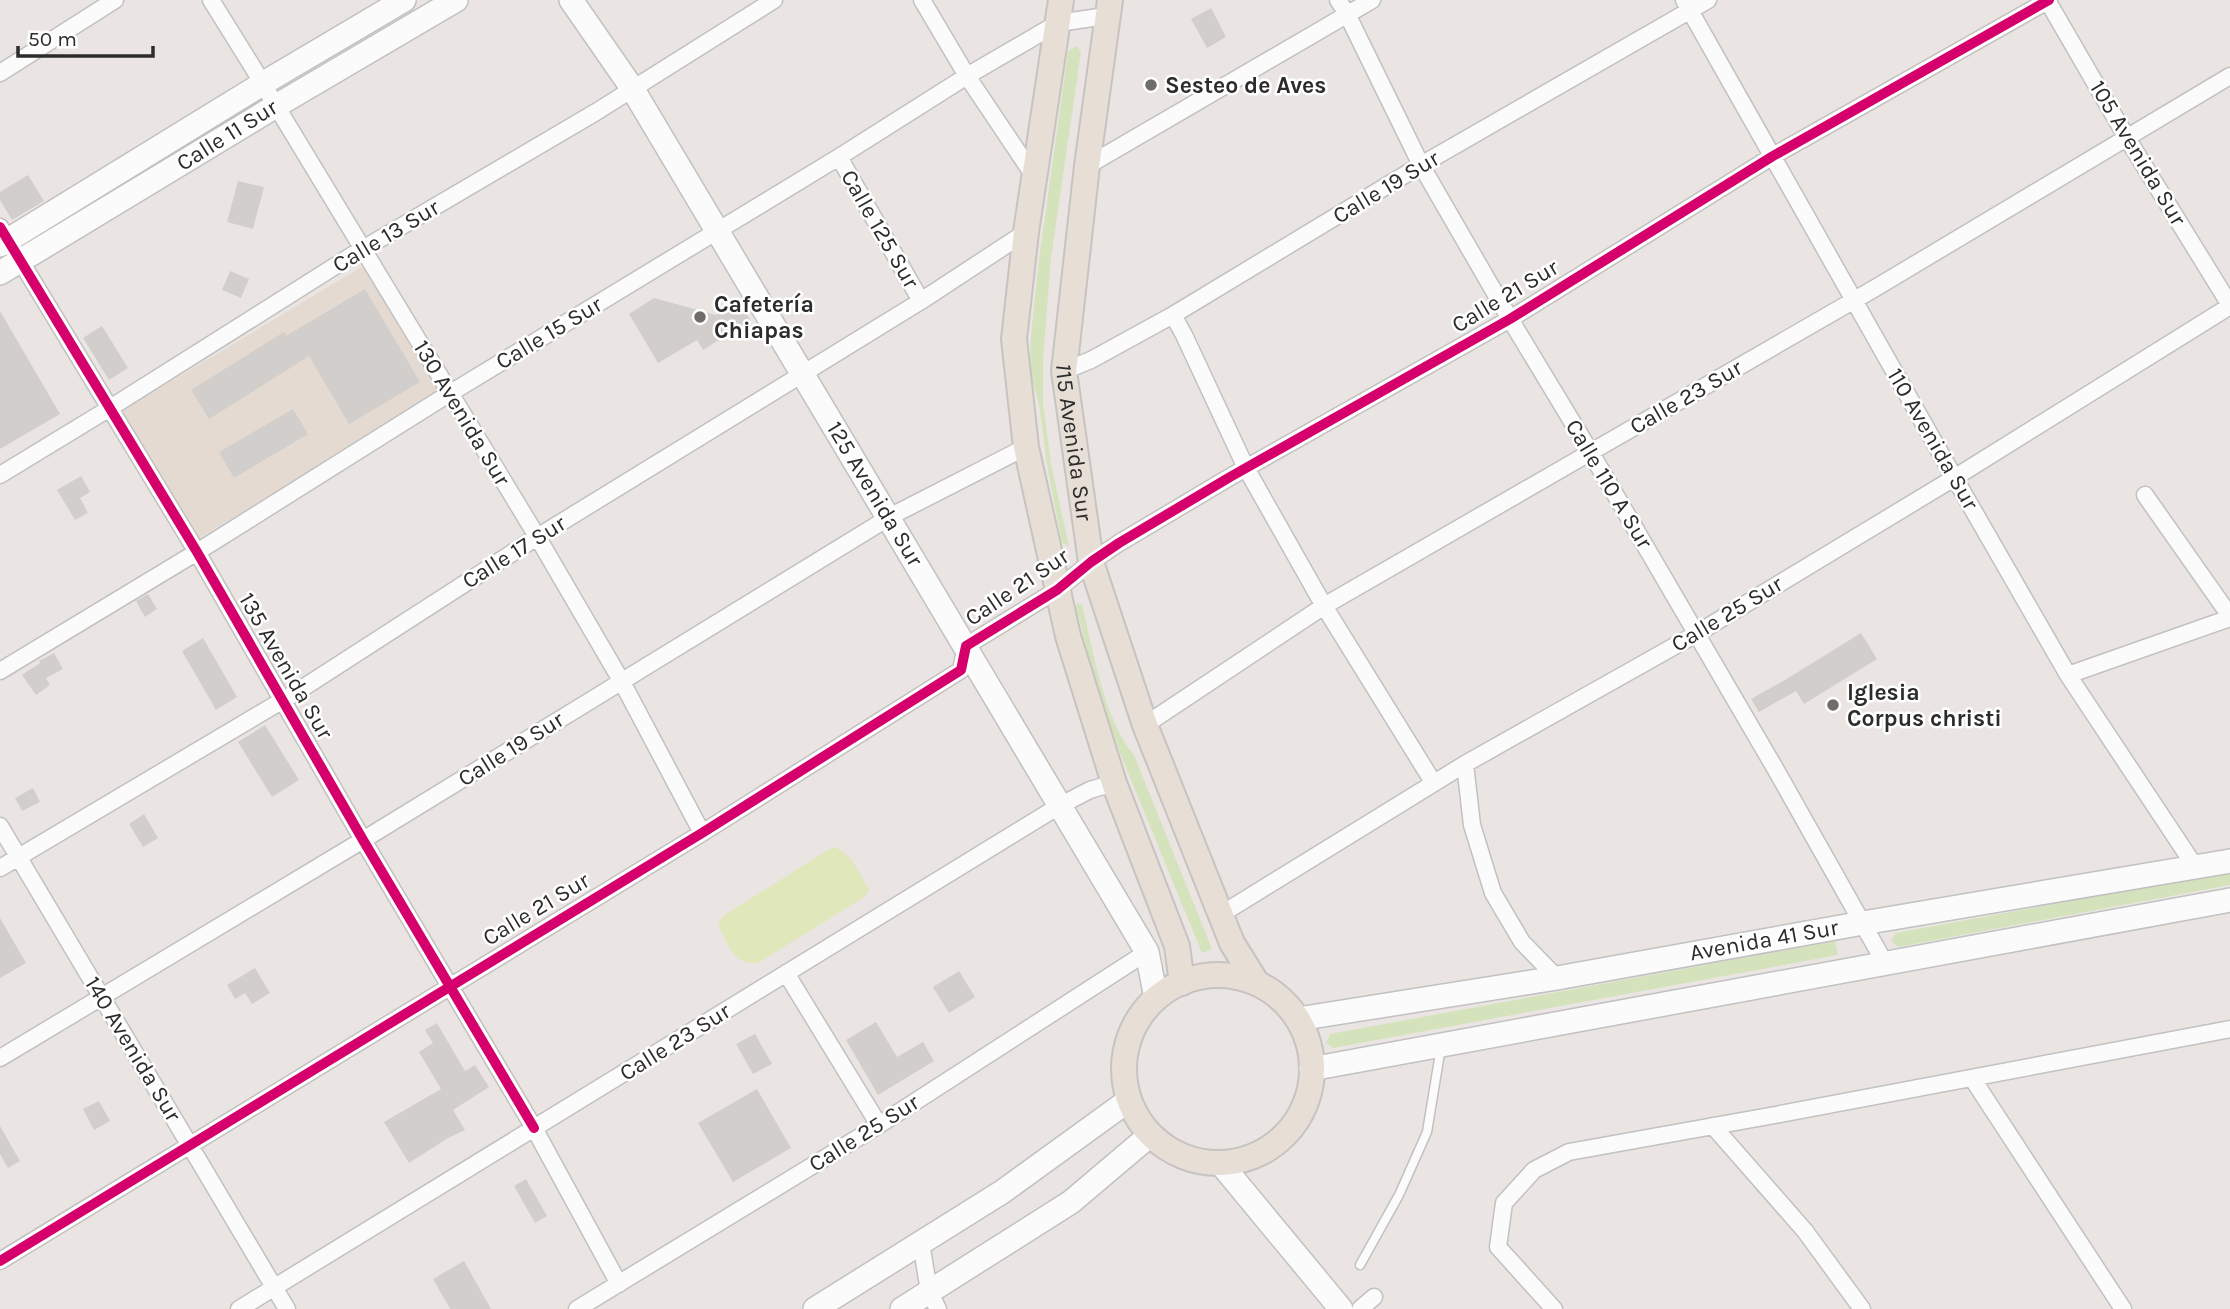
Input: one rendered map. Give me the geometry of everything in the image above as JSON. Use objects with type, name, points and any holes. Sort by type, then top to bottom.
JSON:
[{"type":"main road","name":"Calle 11 Sur","points":[[3,237],[404,0]]},
{"type":"main road","name":"Calle 11 Sur","points":[[0,273],[456,0]]},
{"type":"main road","name":"125 Avenida Sur","points":[[572,0],[632,88],[1147,952],[1156,998]]},
{"type":"main road","name":"115 Avenida Sur","points":[[1108,8],[1064,371],[1091,562],[1145,725],[1232,943],[1255,980]]},
{"type":"main road","name":"115 Avenida Sur","points":[[1060,12],[1026,232],[1014,339],[1026,447],[1068,635],[1114,783],[1177,946],[1182,983]]},
{"type":"main road","name":"Avenida 41 Sur","points":[[1298,1019],[1557,978],[2230,861]]},
{"type":"main road","name":"Avenida 41 Sur","points":[[1311,1069],[2230,900]]},
{"type":"main road","points":[[1229,975],[1255,980],[1278,996],[1306,1033],[1311,1052],[1312,1084],[1303,1112],[1282,1140],[1253,1158],[1221,1164],[1192,1161],[1166,1149],[1149,1136],[1133,1112],[1125,1087],[1125,1055],[1134,1026],[1156,998],[1182,983],[1198,977],[1229,975]]},
{"type":"main road","points":[[815,1309],[1002,1192],[1129,1100]]},
{"type":"main road","points":[[902,1309],[934,1300],[1071,1202],[1149,1136]]},
{"type":"main road","points":[[1221,1164],[1341,1309]]},
{"type":"street","points":[[0,73],[116,0]]},
{"type":"street","name":"130 Avenida Sur","points":[[211,0],[538,538],[622,682],[702,833]]},
{"type":"street","name":"Calle 13 Sur","points":[[0,475],[362,249],[584,119],[774,0]]},
{"type":"street","points":[[922,0],[967,76],[1034,176]]},
{"type":"street","name":"Calle 110 A Sur","points":[[1338,0],[1421,165],[1776,770],[1886,965]]},
{"type":"street","points":[[1087,166],[1371,0]]},
{"type":"street","name":"Calle 19 Sur","points":[[1064,371],[1091,360],[1173,315],[1687,5],[1708,0]]},
{"type":"street","name":"105 Avenida Sur","points":[[2048,0],[2127,138],[2230,306]]},
{"type":"street","name":"Calle 21 Sur","points":[[0,1261],[702,833],[961,670],[966,646],[1058,590],[1091,562],[1246,468],[1510,319],[1773,156],[2048,0]]},
{"type":"street","name":"110 Avenida Sur","points":[[1687,5],[2068,675],[2196,868]]},
{"type":"street","name":"Calle 15 Sur","points":[[0,671],[839,157],[967,76],[1060,12],[1108,8]]},
{"type":"street","name":"Calle 23 Sur","points":[[1145,725],[1324,606],[1854,300],[2230,76]]},
{"type":"street","name":"Calle 125 Sur","points":[[839,157],[921,301]]},
{"type":"street","name":"Calle 17 Sur","points":[[0,867],[295,694],[526,544],[921,301],[1026,232]]},
{"type":"street","name":"135 Avenida Sur","points":[[3,237],[21,261],[197,552],[281,700],[534,1128],[619,1284]]},
{"type":"street","name":"Calle 25 Sur","points":[[1220,915],[1433,782],[1696,634],[1954,478],[2230,306]]},
{"type":"street","points":[[1173,315],[1246,468],[1324,606],[1433,782]]},
{"type":"street","name":"Calle 19 Sur","points":[[0,1058],[363,840],[888,518],[1026,447]]},
{"type":"street","points":[[2068,675],[2230,617],[2145,495]]},
{"type":"street","points":[[1465,764],[1472,825],[1493,893],[1522,942],[1557,978]]},
{"type":"street","name":"Calle 23 Sur","points":[[239,1309],[1059,806],[1090,790],[1114,783]]},
{"type":"street","name":"140 Avenida Sur","points":[[0,826],[287,1309]]},
{"type":"street","name":"Calle 25 Sur","points":[[577,1309],[879,1125],[1147,952]]},
{"type":"street","points":[[786,974],[879,1125]]},
{"type":"street","points":[[1554,1309],[1498,1247],[1504,1203],[1534,1170],[1569,1152],[2229,1031]]},
{"type":"street","points":[[1972,1078],[2123,1309]]},
{"type":"street","points":[[1713,1126],[1805,1231],[1862,1309]]},
{"type":"street","points":[[921,1243],[934,1300]]},
{"type":"street","points":[[1360,1309],[1374,1297]]},
{"type":"lane","points":[[1360,1265],[1399,1195],[1427,1132],[1441,1045]]},
{"type":"shaded area","points":[[363,266],[439,394],[196,540],[120,412]]},
{"type":"green space","points":[[1077,46],[1081,52],[1051,258],[1043,360],[1043,402],[1051,464],[1069,546],[1062,543],[1039,404],[1030,373],[1039,260],[1068,51]]},
{"type":"green space","points":[[1077,603],[1082,605],[1107,704],[1134,755],[1212,949],[1202,953],[1120,753],[1095,682]]},
{"type":"green space","points":[[833,847],[845,853],[854,864],[869,890],[866,896],[758,963],[742,961],[737,957],[718,925],[723,916]]},
{"type":"green space","points":[[2230,872],[2230,885],[1898,947],[1891,941],[1896,933]]},
{"type":"green space","points":[[1835,941],[1838,955],[1333,1048],[1326,1043],[1330,1034]]},
{"type":"building","points":[[1211,8],[1226,37],[1207,48],[1191,19]]},
{"type":"building","points":[[28,175],[44,201],[12,220],[0,200],[0,192]]},
{"type":"building","points":[[238,181],[264,187],[253,229],[227,222]]},
{"type":"building","points":[[230,271],[249,279],[241,298],[222,290]]},
{"type":"building","points":[[365,289],[420,382],[349,424],[309,356],[209,419],[191,390],[284,332],[286,336]]},
{"type":"building","points":[[654,298],[716,315],[739,302],[750,320],[703,350],[697,340],[658,363],[629,314]]},
{"type":"building","points":[[0,311],[60,414],[0,449]]},
{"type":"building","points":[[102,326],[128,368],[109,380],[83,338]]},
{"type":"building","points":[[293,409],[308,434],[234,478],[219,452]]},
{"type":"building","points":[[81,476],[90,492],[80,498],[88,513],[75,520],[57,490]]},
{"type":"building","points":[[148,594],[157,609],[145,617],[136,601]]},
{"type":"building","points":[[1861,633],[1877,659],[1804,704],[1796,691],[1759,712],[1751,699]]},
{"type":"building","points":[[203,638],[237,697],[216,710],[182,651]]},
{"type":"building","points":[[54,653],[63,669],[46,678],[50,685],[36,695],[22,675]]},
{"type":"building","points":[[265,725],[299,780],[272,797],[238,742]]},
{"type":"building","points":[[33,788],[40,802],[22,811],[15,798]]},
{"type":"building","points":[[144,814],[158,838],[143,847],[129,824]]},
{"type":"building","points":[[0,918],[26,963],[0,978]]},
{"type":"building","points":[[255,968],[270,993],[252,1004],[245,993],[235,999],[227,985]]},
{"type":"building","points":[[959,971],[975,997],[949,1013],[933,987]]},
{"type":"building","points":[[876,1022],[897,1057],[923,1042],[934,1061],[878,1095],[846,1040]]},
{"type":"building","points":[[437,1023],[465,1071],[475,1065],[489,1087],[453,1110],[465,1130],[409,1163],[384,1122],[441,1089],[419,1052],[433,1043],[425,1030]]},
{"type":"building","points":[[755,1034],[772,1064],[753,1074],[736,1044]]},
{"type":"building","points":[[757,1089],[791,1148],[733,1182],[698,1123]]},
{"type":"building","points":[[99,1101],[110,1121],[94,1130],[83,1109]]},
{"type":"building","points":[[0,1126],[20,1161],[8,1168],[0,1154]]},
{"type":"building","points":[[526,1179],[547,1216],[535,1223],[514,1186]]},
{"type":"building","points":[[464,1261],[491,1309],[450,1309],[433,1279]]},
{"type":"cycle path","points":[[0,1261],[702,833],[961,670],[966,646],[1057,590],[1119,543],[1510,319],[1773,156],[2049,0]]},
{"type":"cycle path","points":[[0,227],[197,552],[363,840],[534,1128]]},
{"type":"place","name":"Sesteo de Aves","points":[[1151,85]]},
{"type":"place","name":"Cafetería Chiapas","points":[[700,317]]},
{"type":"place","name":"Iglesia Corpus christi","points":[[1833,705]]}]
